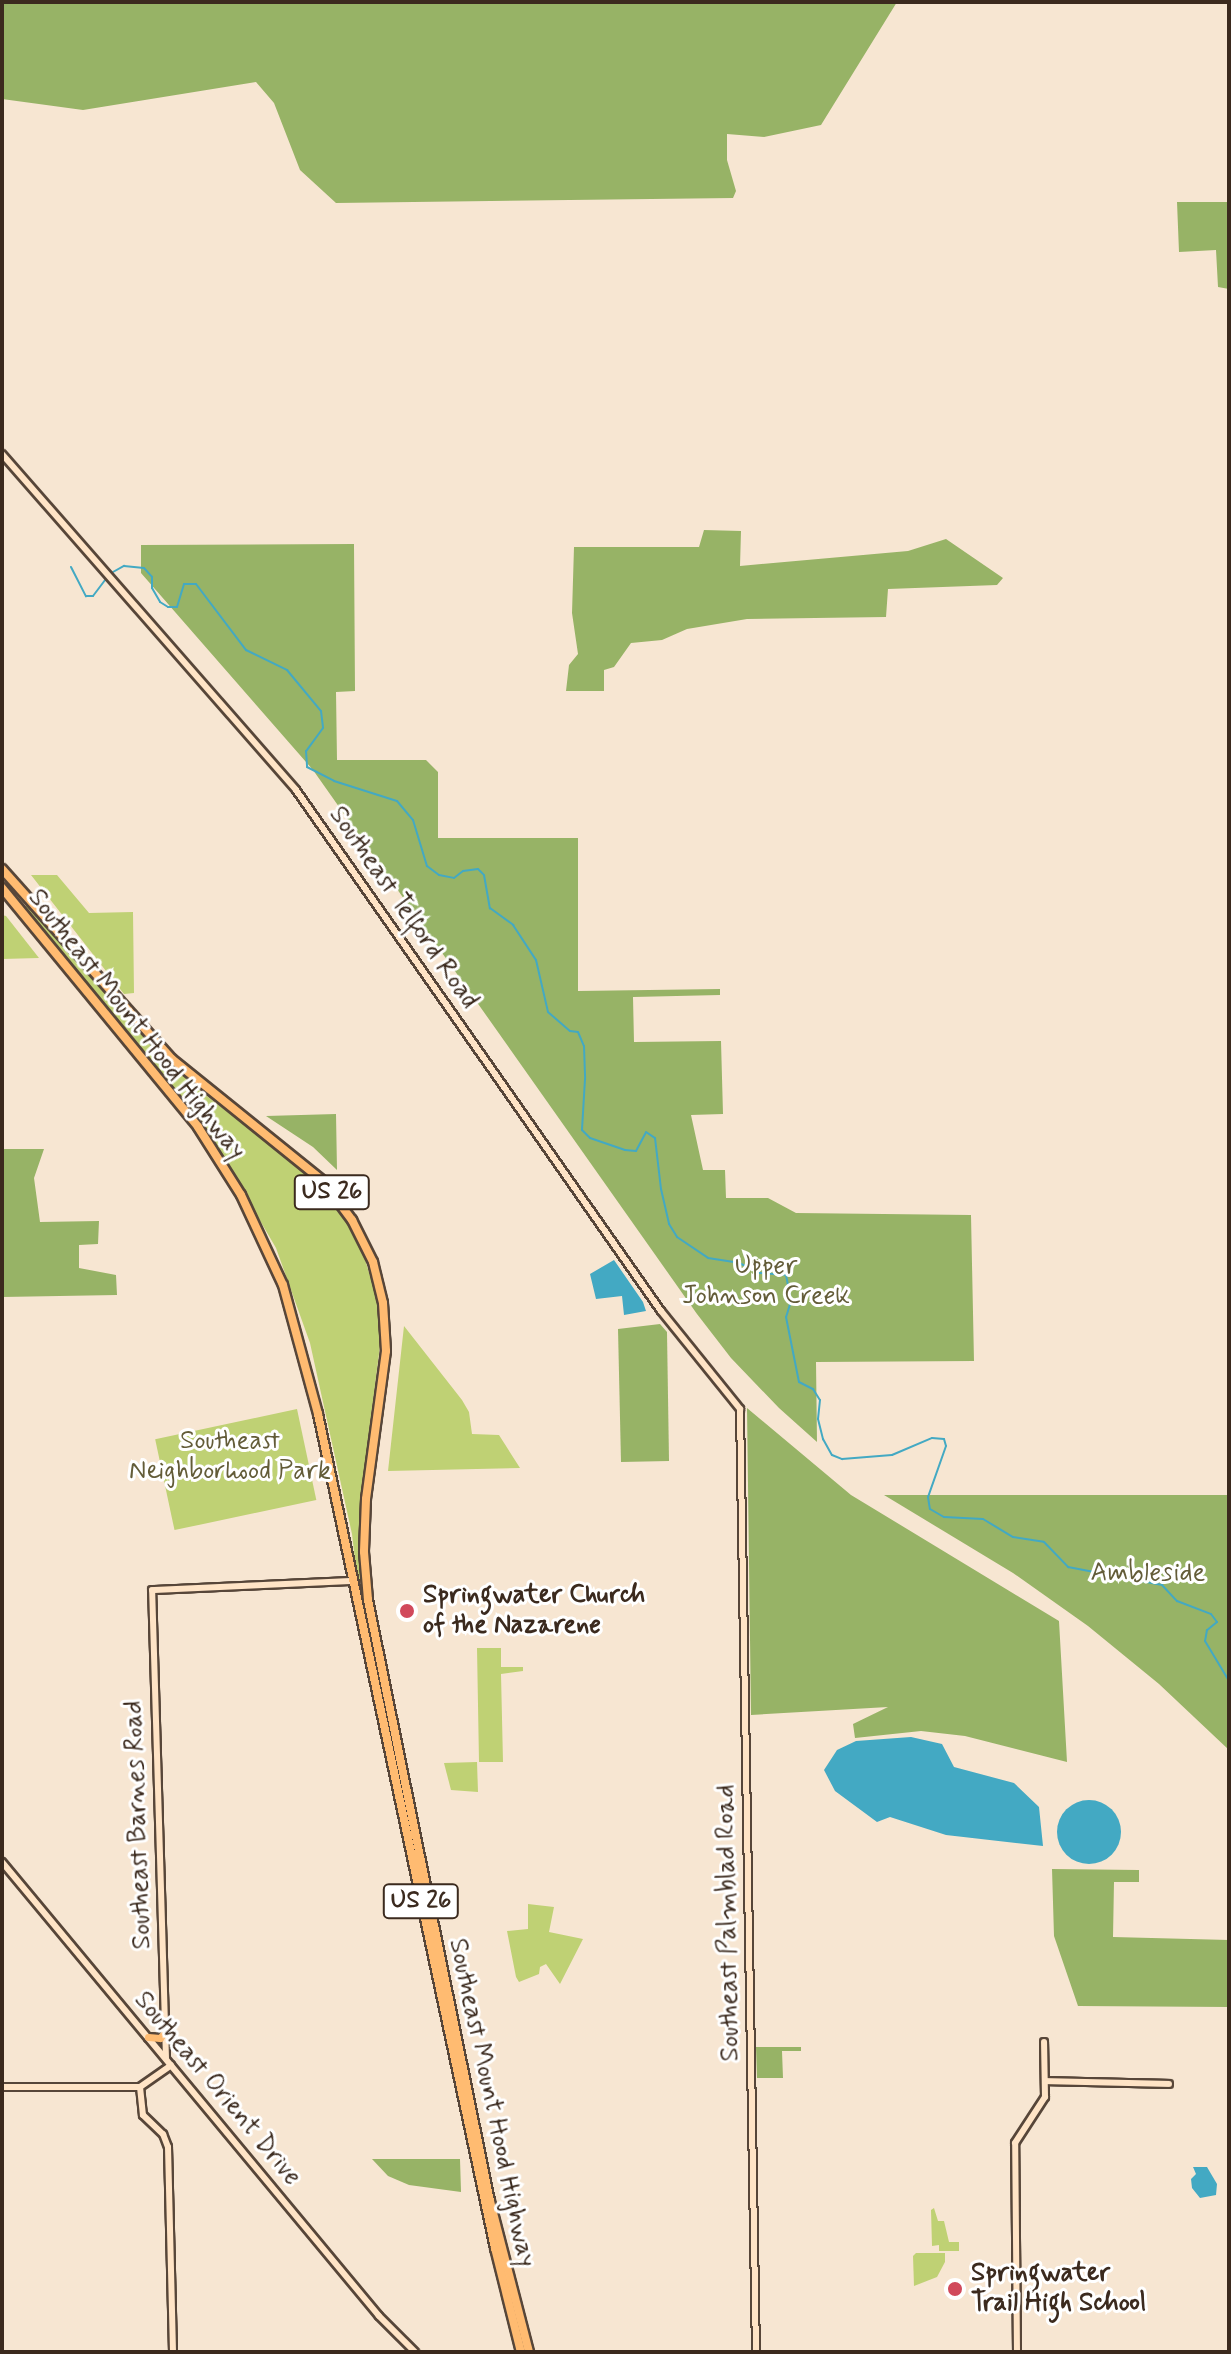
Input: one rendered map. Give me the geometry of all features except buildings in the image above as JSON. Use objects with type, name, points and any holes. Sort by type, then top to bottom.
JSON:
[{"type":"highway","name":"Southeast Mount Hood Highway","points":[[2,869],[172,1059],[323,1181],[364,1242],[380,1287],[386,1332],[385,1375],[365,1524],[366,1579],[375,1641],[496,2227],[529,2352]]},
{"type":"highway","points":[[2,875],[17,888]]},
{"type":"highway","name":"Southeast Mount Hood Highway","points":[[2,888],[198,1127],[255,1221],[283,1285],[300,1337],[519,2352]]},
{"type":"highway","points":[[353,1581],[359,1584],[369,1630],[375,1641]]},
{"type":"main road","points":[[148,2037],[160,2038],[166,2030]]},
{"type":"street","name":"Southeast Telford Road","points":[[2,454],[296,790],[661,1311],[740,1409]]},
{"type":"street","name":"Southeast Palmblad Road","points":[[740,1409],[756,2352]]},
{"type":"street","name":"Southeast Barnes Road","points":[[166,2058],[152,1590],[353,1581]]},
{"type":"street","name":"Southeast Orient Drive","points":[[2,1862],[401,2341],[415,2352]]},
{"type":"street","points":[[1017,2352],[1015,2143],[1043,2103],[1044,2042]]},
{"type":"street","points":[[2,2087],[140,2087],[171,2065]]},
{"type":"street","points":[[1045,2081],[1169,2084]]},
{"type":"street","points":[[140,2087],[143,2115],[163,2134],[168,2147],[173,2352]]},
{"type":"street","name":"Southeast Orient Drive","points":[[401,2341],[404,2352]]},
{"type":"green space","points":[[2,2],[897,2],[821,125],[764,137],[727,134],[727,160],[736,191],[733,198],[336,203],[300,170],[274,103],[256,82],[83,110],[2,99]]},
{"type":"green space","points":[[1177,202],[1229,202],[1229,289],[1218,287],[1216,250],[1179,252]]},
{"type":"green space","points":[[704,530],[741,531],[740,566],[908,551],[946,539],[1003,578],[997,585],[888,589],[886,617],[747,619],[687,629],[662,640],[631,643],[614,667],[604,670],[604,691],[566,691],[569,665],[578,654],[572,613],[574,547],[699,547]]},
{"type":"green space","name":"Upper Johnson Creek","points":[[354,544],[355,691],[336,692],[337,760],[426,760],[438,772],[438,838],[578,838],[578,991],[720,989],[720,995],[633,997],[634,1042],[721,1041],[723,1114],[691,1115],[703,1170],[725,1170],[726,1198],[768,1198],[796,1213],[971,1215],[974,1361],[816,1362],[817,1442],[779,1408],[731,1358],[697,1314],[313,770],[141,573],[141,545]]},
{"type":"green space","points":[[31,875],[57,875],[89,913],[133,912],[134,993],[124,994]]},
{"type":"green space","points":[[27,905],[166,1060],[199,1090],[309,1175],[333,1200],[360,1243],[378,1302],[381,1338],[360,1505],[361,1581],[357,1578],[352,1534],[310,1343],[276,1248],[217,1147],[24,908]]},
{"type":"green space","points":[[2,915],[6,916],[39,958],[2,959]]},
{"type":"green space","points":[[336,1114],[337,1170],[313,1147],[266,1116]]},
{"type":"green space","points":[[2,1149],[44,1149],[34,1178],[40,1222],[99,1221],[98,1244],[79,1245],[79,1268],[116,1275],[117,1295],[2,1297]]},
{"type":"green space","points":[[660,1324],[667,1332],[669,1461],[621,1462],[618,1329]]},
{"type":"green space","points":[[404,1326],[462,1400],[469,1412],[472,1434],[499,1435],[520,1468],[388,1471]]},
{"type":"green space","points":[[747,1408],[851,1495],[1059,1621],[1067,1762],[965,1736],[921,1731],[855,1738],[853,1724],[888,1707],[751,1715]]},
{"type":"green space","name":"Southeast Neighborhood Park","points":[[297,1409],[316,1500],[175,1530],[155,1439]]},
{"type":"green space","name":"Ambleside","points":[[884,1495],[1229,1495],[1229,1750],[1159,1684],[1088,1626],[1013,1573]]},
{"type":"green space","points":[[477,1648],[501,1648],[501,1667],[523,1667],[523,1671],[501,1674],[503,1762],[479,1762]]},
{"type":"green space","points":[[477,1762],[478,1792],[451,1790],[444,1763]]},
{"type":"green space","points":[[1052,1869],[1139,1870],[1139,1882],[1114,1882],[1113,1937],[1229,1940],[1229,2007],[1078,2006],[1054,1936]]},
{"type":"green space","points":[[528,1904],[554,1907],[549,1932],[583,1939],[560,1984],[546,1964],[540,1967],[539,1974],[519,1982],[516,1977],[507,1931],[528,1929]]},
{"type":"green space","points":[[756,2047],[801,2047],[801,2051],[782,2051],[783,2078],[757,2078]]},
{"type":"green space","points":[[372,2159],[460,2159],[461,2192],[409,2185],[388,2176]]},
{"type":"green space","points":[[934,2208],[938,2221],[944,2221],[949,2242],[959,2242],[959,2251],[939,2251],[939,2245],[932,2246],[931,2210]]},
{"type":"green space","points":[[916,2253],[945,2253],[945,2262],[937,2277],[914,2286],[913,2256]]},
{"type":"water","points":[[614,1260],[646,1311],[624,1315],[622,1296],[596,1299],[590,1274]]},
{"type":"water","points":[[911,1737],[942,1744],[954,1767],[1014,1783],[1039,1807],[1043,1846],[946,1835],[890,1817],[877,1822],[835,1791],[824,1770],[837,1750],[856,1741]]},
{"type":"water","points":[[1089,1800],[1101,1802],[1112,1809],[1119,1820],[1119,1844],[1112,1855],[1101,1862],[1089,1864],[1077,1862],[1066,1855],[1059,1844],[1057,1832],[1059,1820],[1066,1809],[1077,1802]]},
{"type":"water","points":[[1193,2167],[1207,2167],[1217,2184],[1216,2195],[1200,2198],[1192,2188],[1191,2179],[1196,2174]]},
{"type":"waterway","points":[[113,572],[124,566],[144,568],[152,577],[152,588],[160,602],[168,607],[177,607],[184,584],[196,584],[246,650],[287,670],[321,711],[323,728],[306,751],[307,767],[334,781],[397,801],[413,820],[427,866],[439,875],[454,878],[463,871],[478,869],[484,875],[490,908],[513,925],[536,960],[548,1012],[570,1031],[578,1032],[584,1046],[582,1130],[590,1138],[625,1150],[636,1151],[646,1132],[655,1138],[661,1189],[669,1224],[677,1237],[708,1258],[739,1263],[760,1273],[786,1275],[791,1301],[786,1317],[799,1382],[813,1389],[820,1400],[818,1419],[823,1439],[832,1455],[842,1459],[892,1455],[932,1438],[944,1439],[946,1446],[928,1497],[930,1509],[944,1517],[983,1519],[1013,1537],[1044,1542],[1068,1567],[1162,1585],[1177,1601],[1211,1614],[1217,1622],[1207,1630],[1205,1641],[1229,1681]]},
{"type":"waterway","points":[[71,567],[86,596],[93,596],[106,579]]},
{"type":"place","name":"Springwater Church of the Nazarene","points":[[407,1611]]},
{"type":"place","name":"Springwater Trail High School","points":[[955,2289]]}]
